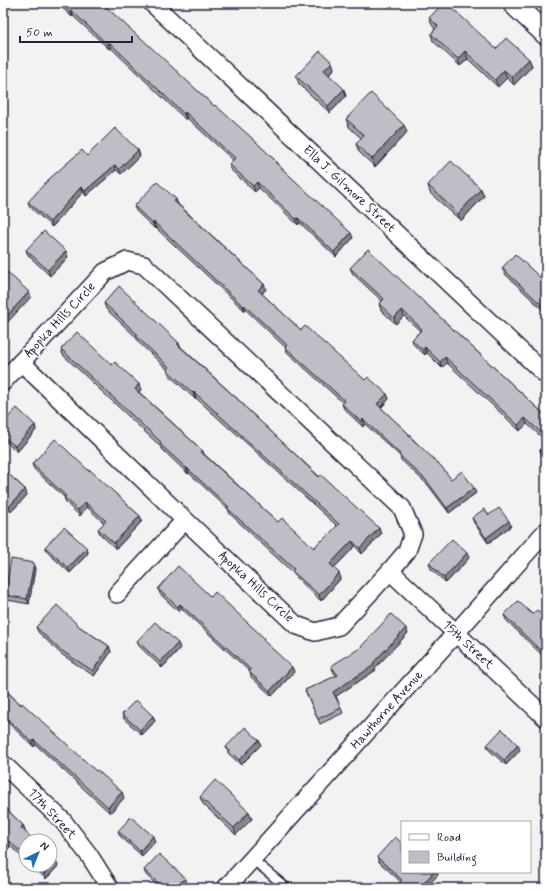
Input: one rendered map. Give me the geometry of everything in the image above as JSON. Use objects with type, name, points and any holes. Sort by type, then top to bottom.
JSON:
[{"type":"street","name":"Ella J. Gilmore Street","points":[[152,3],[546,375]]},
{"type":"street","points":[[513,3],[546,34]]},
{"type":"street","name":"Apopka Hills Circle","points":[[127,261],[144,265],[402,508],[413,534],[407,551],[339,626],[315,632],[296,625],[21,362],[105,272],[127,261]]},
{"type":"street","points":[[3,382],[21,362]]},
{"type":"street","points":[[117,594],[185,520]]},
{"type":"street","name":"Hawthorne Avenue","points":[[226,888],[546,531]]},
{"type":"street","name":"15th Street","points":[[390,571],[455,634],[546,718]]},
{"type":"street","name":"17th Street","points":[[3,764],[63,820],[89,855],[110,888]]},
{"type":"lane","points":[[252,859],[287,888]]},
{"type":"building","points":[[61,3],[102,3],[214,106],[215,105],[253,139],[276,161],[275,162],[351,233],[334,252],[257,182],[253,186],[229,164],[235,158],[185,112],[184,114],[109,42],[107,44],[71,10],[70,12]]},
{"type":"building","points":[[443,3],[447,3],[496,49],[506,38],[529,59],[512,77],[504,70],[495,80],[465,51],[458,59],[431,34],[438,26],[429,18]]},
{"type":"building","points":[[320,51],[332,62],[324,70],[344,89],[328,106],[296,76]]},
{"type":"building","points":[[371,93],[404,125],[372,159],[356,144],[364,135],[346,119]]},
{"type":"building","points":[[115,128],[138,150],[119,169],[115,165],[85,191],[81,187],[50,222],[28,202],[48,180],[82,150],[87,156]]},
{"type":"building","points":[[451,161],[481,189],[458,214],[428,185]]},
{"type":"building","points":[[157,182],[176,199],[174,201],[264,284],[258,290],[301,330],[305,326],[365,380],[368,377],[387,394],[377,404],[441,466],[451,479],[462,471],[474,488],[447,508],[426,480],[399,455],[400,454],[363,419],[361,422],[342,404],[345,401],[285,347],[287,345],[244,305],[243,306],[154,222],[153,224],[134,206]]},
{"type":"building","points":[[44,231],[66,251],[48,270],[26,250]]},
{"type":"building","points":[[368,249],[546,416],[546,437],[525,418],[518,425],[445,357],[440,362],[425,347],[423,350],[412,340],[422,329],[402,310],[394,318],[379,304],[384,299],[350,268]]},
{"type":"building","points":[[515,254],[546,283],[546,309],[502,268]]},
{"type":"building","points":[[6,271],[29,292],[3,320],[3,274]]},
{"type":"building","points":[[119,286],[179,343],[177,344],[244,405],[319,477],[321,475],[379,528],[360,548],[352,541],[330,564],[339,573],[319,595],[292,571],[294,569],[227,508],[229,507],[160,444],[161,442],[61,349],[77,332],[112,365],[115,362],[139,384],[135,389],[203,451],[201,452],[278,522],[282,518],[314,548],[339,524],[194,392],[193,393],[167,370],[169,367],[104,303]]},
{"type":"building","points":[[17,408],[35,425],[15,446],[3,436],[3,423]]},
{"type":"building","points":[[55,439],[140,516],[114,543],[98,529],[106,521],[85,502],[78,510],[64,497],[66,496],[32,464]]},
{"type":"building","points":[[546,444],[546,455],[540,450]]},
{"type":"building","points":[[3,469],[25,489],[9,507],[3,501]]},
{"type":"building","points":[[499,508],[509,521],[486,538],[472,518],[484,509],[489,515]]},
{"type":"building","points":[[64,527],[87,548],[68,568],[45,547]]},
{"type":"building","points":[[452,539],[467,553],[444,578],[429,563]]},
{"type":"building","points":[[11,559],[34,563],[27,599],[5,595]]},
{"type":"building","points":[[178,566],[211,597],[215,592],[264,638],[263,640],[292,667],[270,691],[249,672],[251,670],[180,604],[178,607],[158,589]]},
{"type":"building","points":[[518,601],[532,614],[537,610],[546,619],[546,656],[504,615]]},
{"type":"building","points":[[57,605],[80,627],[109,646],[93,671],[59,649],[36,627]]},
{"type":"building","points":[[391,614],[406,628],[373,663],[374,665],[333,692],[341,708],[318,719],[305,690],[338,675],[331,666],[360,648]]},
{"type":"building","points":[[155,622],[178,643],[160,662],[137,641]]},
{"type":"building","points":[[3,688],[21,705],[22,703],[96,771],[97,770],[122,792],[108,807],[34,740],[32,742],[3,715]]},
{"type":"building","points":[[136,700],[153,716],[140,730],[122,714]]},
{"type":"building","points":[[245,727],[259,740],[239,760],[226,747]]},
{"type":"building","points":[[502,729],[518,745],[504,760],[487,745]]},
{"type":"building","points":[[215,780],[249,812],[234,828],[200,797]]},
{"type":"building","points":[[3,806],[23,825],[21,828],[26,833],[18,833],[18,849],[9,841],[7,843],[3,839]]},
{"type":"building","points":[[131,817],[153,836],[140,851],[118,831]]},
{"type":"building","points":[[395,837],[401,842],[401,873],[433,873],[419,888],[395,888],[402,880],[377,857]]},
{"type":"building","points":[[159,854],[185,878],[175,888],[164,888],[144,870]]}]
